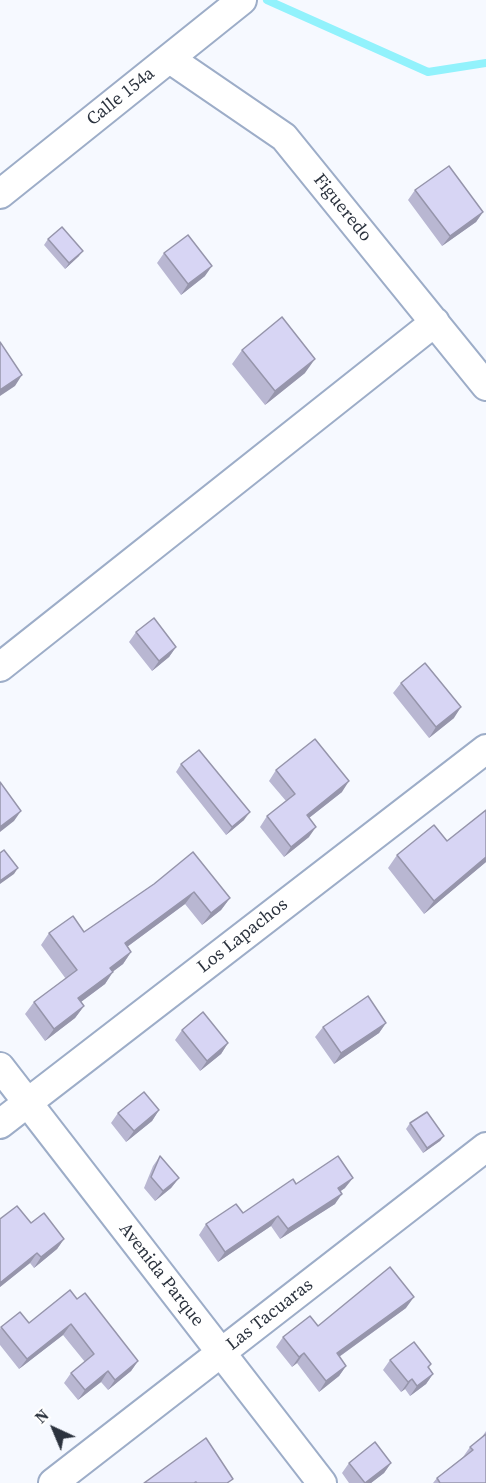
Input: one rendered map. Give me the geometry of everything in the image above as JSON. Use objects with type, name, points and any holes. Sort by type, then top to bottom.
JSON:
[{"type":"street","name":"Calle 154a","points":[[0,194],[242,0]]},
{"type":"street","name":"Figueredo","points":[[170,59],[284,136],[486,386]]},
{"type":"street","points":[[0,667],[435,322]]},
{"type":"street","name":"Los Lapachos","points":[[0,1124],[486,748]]},
{"type":"street","name":"Avenida Parque","points":[[0,1067],[322,1483]]},
{"type":"street","name":"Las Tacuaras","points":[[53,1483],[486,1147]]},
{"type":"building","points":[[449,166],[483,212],[450,236],[415,190]]},
{"type":"building","points":[[62,227],[83,251],[69,263],[48,239]]},
{"type":"building","points":[[188,235],[212,266],[188,284],[164,253]]},
{"type":"building","points":[[282,317],[315,359],[275,391],[242,350]]},
{"type":"building","points":[[0,342],[22,375],[0,390]]},
{"type":"building","points":[[154,618],[176,647],[159,661],[136,632]]},
{"type":"building","points":[[425,663],[461,707],[436,727],[401,683]]},
{"type":"building","points":[[315,739],[349,781],[307,815],[316,827],[291,847],[267,816],[295,794],[276,770]]},
{"type":"building","points":[[199,750],[250,812],[232,827],[181,764]]},
{"type":"building","points":[[0,782],[21,811],[0,827]]},
{"type":"building","points":[[486,810],[486,857],[434,901],[397,855],[434,825],[447,841]]},
{"type":"building","points":[[4,850],[18,868],[0,881],[0,853]]},
{"type":"building","points":[[193,852],[230,898],[211,913],[194,892],[125,943],[131,952],[110,968],[113,972],[78,998],[84,1006],[54,1029],[34,1002],[77,970],[49,933],[73,916],[84,932],[154,884]]},
{"type":"building","points":[[368,996],[386,1023],[341,1053],[323,1027]]},
{"type":"building","points":[[203,1012],[228,1043],[207,1061],[182,1030]]},
{"type":"building","points":[[144,1092],[159,1110],[134,1131],[118,1113]]},
{"type":"building","points":[[427,1112],[444,1136],[427,1148],[410,1123]]},
{"type":"building","points":[[160,1156],[179,1178],[163,1191],[151,1177]]},
{"type":"building","points":[[338,1156],[353,1178],[338,1188],[342,1194],[288,1229],[278,1216],[225,1252],[206,1224],[236,1204],[243,1213],[293,1179],[296,1184]]},
{"type":"building","points":[[17,1206],[31,1223],[44,1213],[64,1239],[41,1257],[37,1253],[0,1283],[0,1219]]},
{"type":"building","points":[[390,1267],[414,1297],[337,1353],[346,1366],[326,1381],[304,1353],[299,1357],[283,1337],[310,1316],[318,1326]]},
{"type":"building","points":[[70,1290],[77,1299],[85,1293],[138,1361],[115,1380],[108,1371],[85,1390],[71,1373],[94,1354],[71,1324],[27,1359],[1,1327],[20,1312],[29,1323]]},
{"type":"building","points":[[414,1342],[431,1364],[428,1367],[433,1374],[417,1386],[412,1379],[408,1382],[390,1360]]},
{"type":"building","points":[[486,1434],[486,1483],[440,1483],[437,1478],[473,1450],[470,1447]]},
{"type":"building","points":[[206,1438],[233,1479],[227,1483],[144,1483]]},
{"type":"building","points":[[375,1442],[391,1463],[365,1483],[349,1463]]},
{"type":"waterway","points":[[267,0],[428,72],[486,63]]}]
